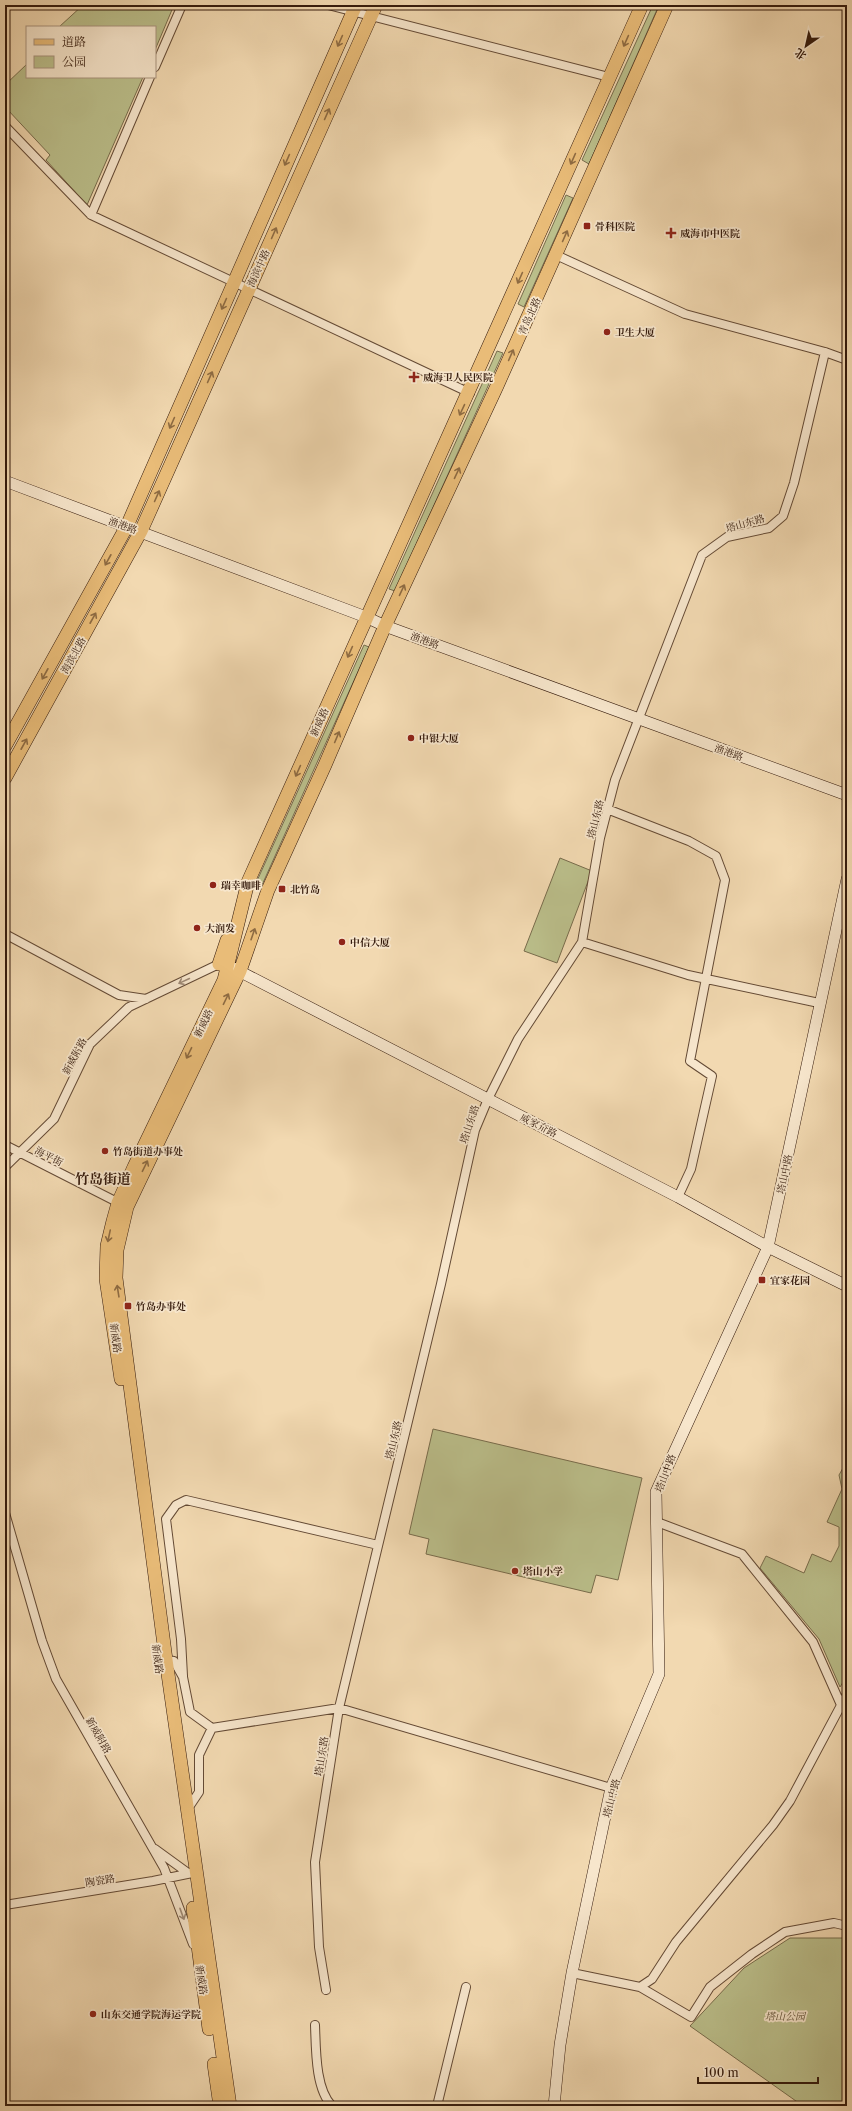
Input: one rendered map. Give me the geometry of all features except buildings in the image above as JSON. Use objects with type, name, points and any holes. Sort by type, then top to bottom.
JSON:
[{"type":"main road","name":"海滨中路","points":[[141,531],[376,5]]},
{"type":"main road","points":[[366,617],[470,393],[642,5]]},
{"type":"main road","name":"青岛北路","points":[[385,626],[556,255],[667,5]]},
{"type":"main road","name":"海滨中路","points":[[127,526],[354,9]]},
{"type":"main road","name":"海滨北路","points":[[5,746],[127,526]]},
{"type":"main road","name":"海滨北路","points":[[6,775],[141,531]]},
{"type":"main road","name":"新威路","points":[[229,967],[248,882],[366,617]]},
{"type":"main road","name":"新威路","points":[[230,2106],[192,1872],[106,1278],[107,1246],[123,1205],[229,967],[268,890],[325,765],[385,626]]},
{"type":"main road","name":"新威路","points":[[123,1205],[122,1223],[117,1250],[116,1278],[187,1810],[198,1958],[220,2106]]},
{"type":"street","points":[[156,65],[182,5]]},
{"type":"street","points":[[328,5],[354,9],[371,17],[610,77]]},
{"type":"street","points":[[91,215],[150,78]]},
{"type":"street","points":[[5,126],[91,215],[470,393]]},
{"type":"street","points":[[556,255],[685,314],[825,352],[847,360]]},
{"type":"street","name":"塔山东路","points":[[326,1990],[320,1947],[315,1862],[338,1708],[441,1284],[475,1130],[488,1099],[518,1039],[582,942],[600,838],[615,780],[702,555],[727,537],[769,528],[783,516],[794,483],[825,352]]},
{"type":"street","name":"渔港路","points":[[5,481],[141,531],[366,617],[385,626],[847,795]]},
{"type":"street","points":[[607,809],[689,841],[716,856],[725,880],[690,1061],[712,1076],[691,1169],[678,1197]]},
{"type":"street","name":"塔山中路","points":[[554,2106],[560,2045],[572,1973],[612,1788],[659,1674],[656,1492],[768,1247],[819,1003],[847,879]]},
{"type":"street","points":[[5,934],[119,995],[146,999]]},
{"type":"street","points":[[582,942],[706,978],[819,1003]]},
{"type":"street","name":"新威附路","points":[[5,1167],[54,1119],[90,1044],[129,1006],[229,967]]},
{"type":"street","name":"威家夼路","points":[[229,967],[678,1197],[768,1247],[847,1286]]},
{"type":"street","name":"海平街","points":[[5,1145],[123,1205]]},
{"type":"street","points":[[378,1545],[186,1500],[176,1505],[166,1519],[181,1638],[183,1677],[190,1712],[212,1728],[338,1708],[612,1788]]},
{"type":"street","name":"新威附路","points":[[5,1513],[42,1641],[56,1679],[169,1878],[198,1958]]},
{"type":"street","points":[[657,1522],[742,1554],[813,1642],[841,1705]]},
{"type":"street","points":[[166,1660],[174,1661],[183,1677]]},
{"type":"street","points":[[640,1987],[652,1979],[676,1942],[782,1813],[790,1801],[847,1694]]},
{"type":"street","points":[[187,1810],[199,1792],[198,1755],[212,1728]]},
{"type":"street","points":[[151,1846],[192,1872]]},
{"type":"street","name":"陶瓷路","points":[[5,1905],[169,1878],[192,1872]]},
{"type":"street","points":[[572,1973],[640,1987],[691,2018],[710,1987],[752,1954],[785,1932],[834,1923],[847,1926]]},
{"type":"street","points":[[437,2106],[466,1987]]},
{"type":"street","points":[[315,2025],[318,2072],[324,2091],[332,2106]]},
{"type":"green space","points":[[83,5],[174,5],[156,48],[156,26],[60,26]]},
{"type":"green space","points":[[653,5],[659,5],[589,164],[582,160]]},
{"type":"green space","points":[[26,65],[26,78],[143,78],[87,205],[46,160],[50,155],[7,109],[5,111],[5,85]]},
{"type":"green space","points":[[566,195],[573,198],[524,307],[518,304]]},
{"type":"green space","points":[[497,351],[503,353],[395,591],[389,589]]},
{"type":"green space","points":[[364,645],[369,647],[262,885],[256,883]]},
{"type":"green space","points":[[560,858],[592,871],[557,963],[524,951]]},
{"type":"green space","points":[[433,1429],[642,1478],[618,1580],[596,1575],[591,1593],[426,1554],[429,1539],[409,1534]]},
{"type":"green space","points":[[847,1461],[847,1676],[840,1687],[819,1639],[760,1568],[766,1556],[804,1573],[812,1554],[831,1562],[839,1546],[839,1527],[827,1522],[842,1489],[839,1475]]},
{"type":"green space","name":"塔山公园","points":[[790,1938],[847,1938],[847,2106],[803,2106],[690,2026],[744,1968]]},
{"type":"place","name":"骨科医院","points":[[587,226]]},
{"type":"place","name":"威海市中医院","points":[[671,233]]},
{"type":"place","name":"卫生大厦","points":[[607,332]]},
{"type":"place","name":"威海卫人民医院","points":[[414,377]]},
{"type":"place","name":"中银大厦","points":[[411,738]]},
{"type":"place","name":"瑞幸咖啡","points":[[213,885]]},
{"type":"place","name":"北竹岛","points":[[282,889]]},
{"type":"place","name":"大润发","points":[[197,928]]},
{"type":"place","name":"中信大厦","points":[[342,942]]},
{"type":"place","name":"竹岛街道办事处","points":[[105,1151]]},
{"type":"place","name":"宜家花园","points":[[762,1280]]},
{"type":"place","name":"竹岛办事处","points":[[128,1306]]},
{"type":"place","name":"塔山小学","points":[[515,1571]]},
{"type":"place","name":"山东交通学院海运学院","points":[[93,2014]]},
{"type":"district","name":"竹岛街道","points":[[103,1179]]}]
